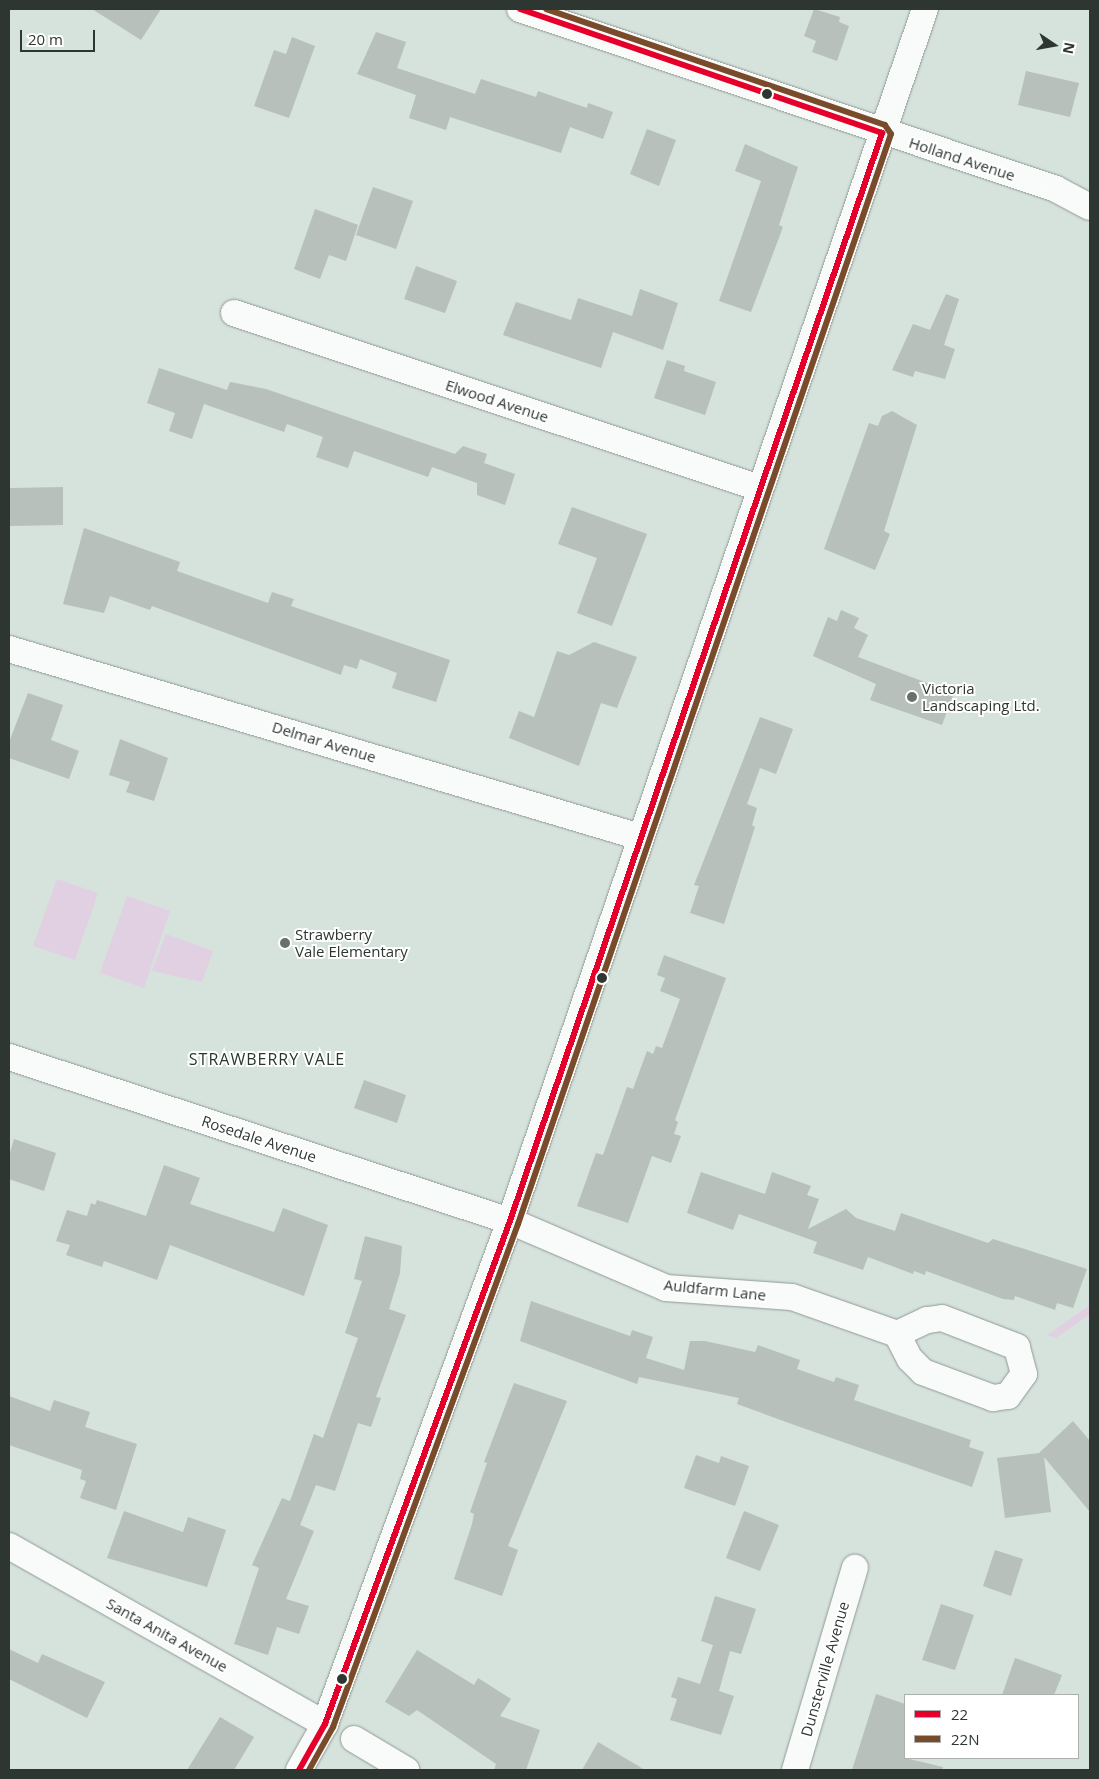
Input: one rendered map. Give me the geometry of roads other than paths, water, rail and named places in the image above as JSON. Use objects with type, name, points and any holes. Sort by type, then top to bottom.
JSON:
[{"type":"street","name":"Holland Avenue","points":[[520,9],[882,133],[1056,189],[1090,207]]},
{"type":"street","points":[[299,1770],[326,1724],[510,1221],[759,488],[925,9]]},
{"type":"street","name":"Elwood Avenue","points":[[234,313],[759,488]]},
{"type":"street","name":"Delmar Avenue","points":[[9,649],[640,837]]},
{"type":"street","name":"Rosedale Avenue","points":[[9,1057],[510,1221]]},
{"type":"street","name":"Auldfarm Lane","points":[[510,1221],[666,1288],[792,1297],[897,1334]]},
{"type":"street","name":"Santa Anita Avenue","points":[[9,1546],[326,1724]]},
{"type":"street","name":"Dunsterville Avenue","points":[[795,1770],[855,1568]]},
{"type":"street","points":[[354,1739],[406,1770]]},
{"type":"place","name":"Victoria Landscaping Ltd.","points":[[912,697]]},
{"type":"place","name":"Strawberry Vale Elementary","points":[[285,943]]},
{"type":"district","name":"STRAWBERRY VALE","points":[[267,1059]]}]
